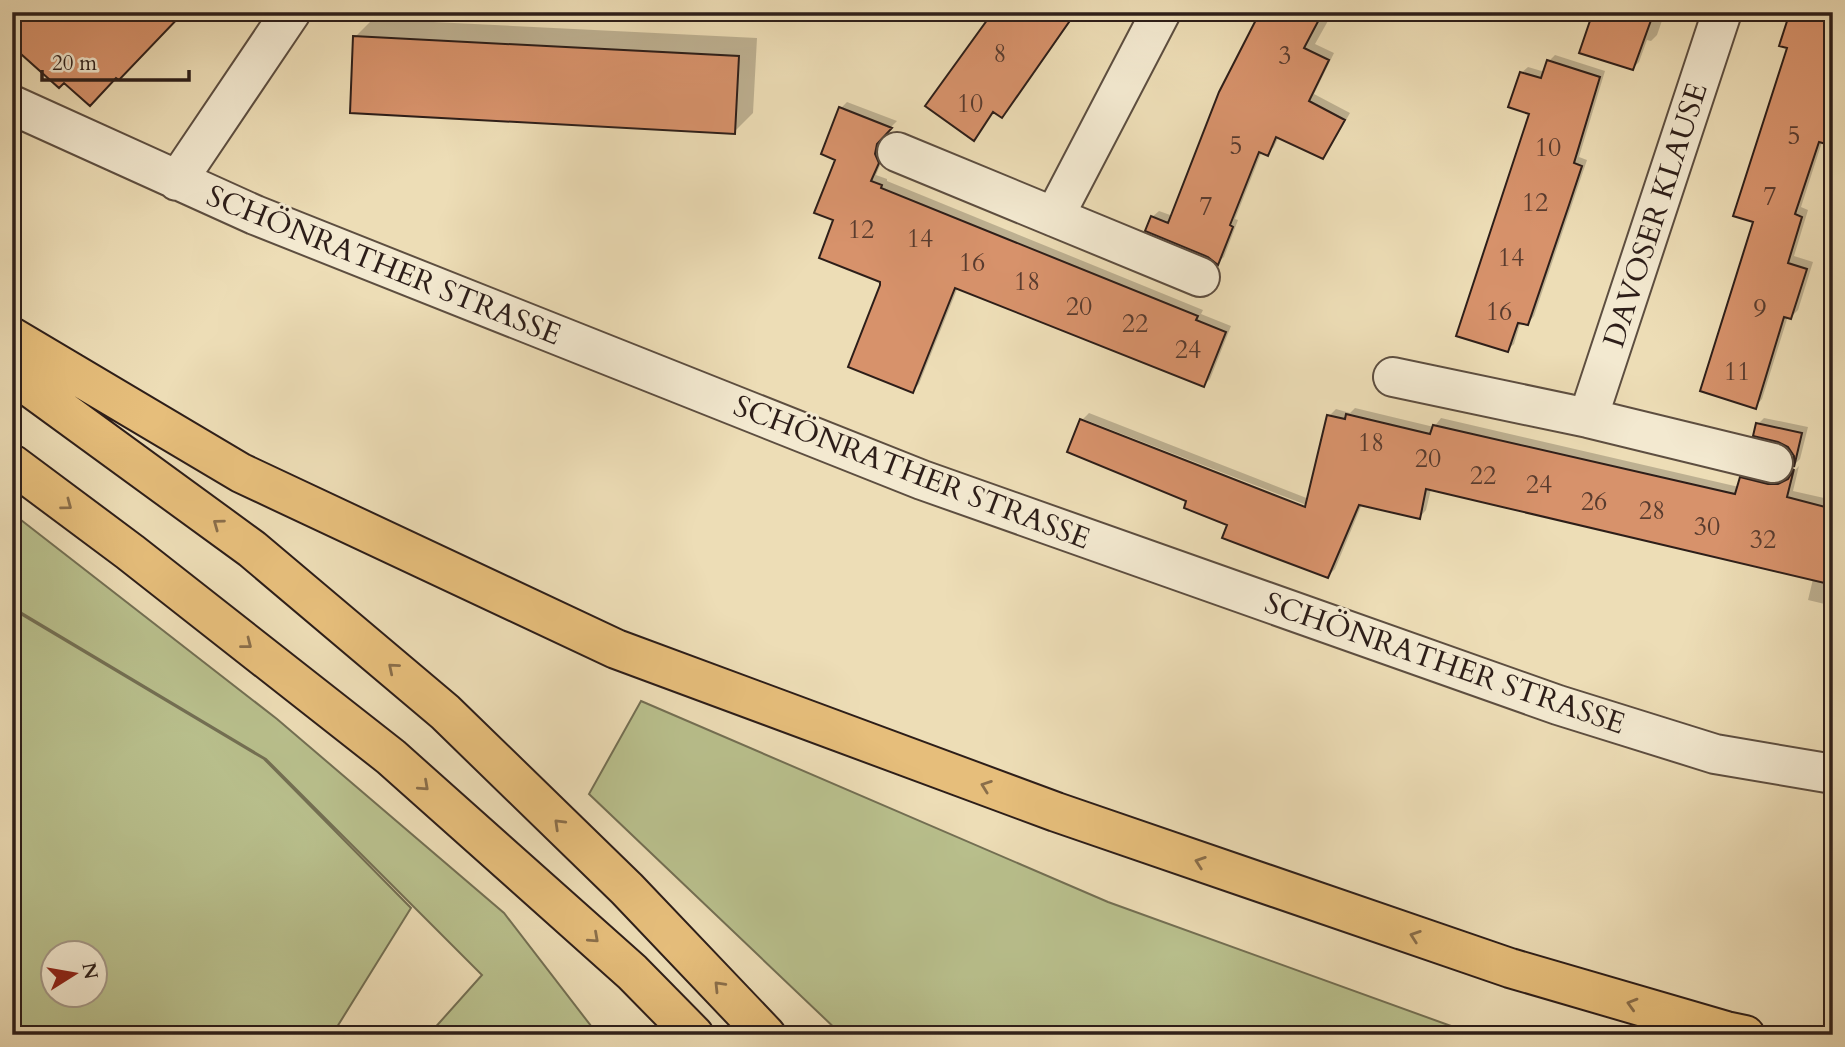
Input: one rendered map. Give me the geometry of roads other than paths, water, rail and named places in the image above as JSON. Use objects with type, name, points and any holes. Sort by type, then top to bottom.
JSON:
[{"type":"highway","points":[[12,337],[241,473],[616,649],[1056,812],[1497,964],[1745,1035]]},
{"type":"highway","points":[[12,374],[252,549],[445,712],[627,889],[766,1035]]},
{"type":"highway","points":[[12,464],[130,552],[391,757],[632,972],[694,1035]]},
{"type":"highway","points":[[632,972],[678,1035]]},
{"type":"street","points":[[177,181],[291,12]]},
{"type":"street","points":[[1054,217],[1161,12]]},
{"type":"street","name":"DAVOSER KLAUSE","points":[[1588,418],[1722,12]]},
{"type":"street","name":"SCHÖNRATHER STRASSE","points":[[12,106],[255,215],[922,480],[1558,705],[1714,754],[1833,774]]},
{"type":"street","points":[[897,152],[1200,277]]},
{"type":"street","points":[[1394,377],[1588,418],[1773,463]]}]
